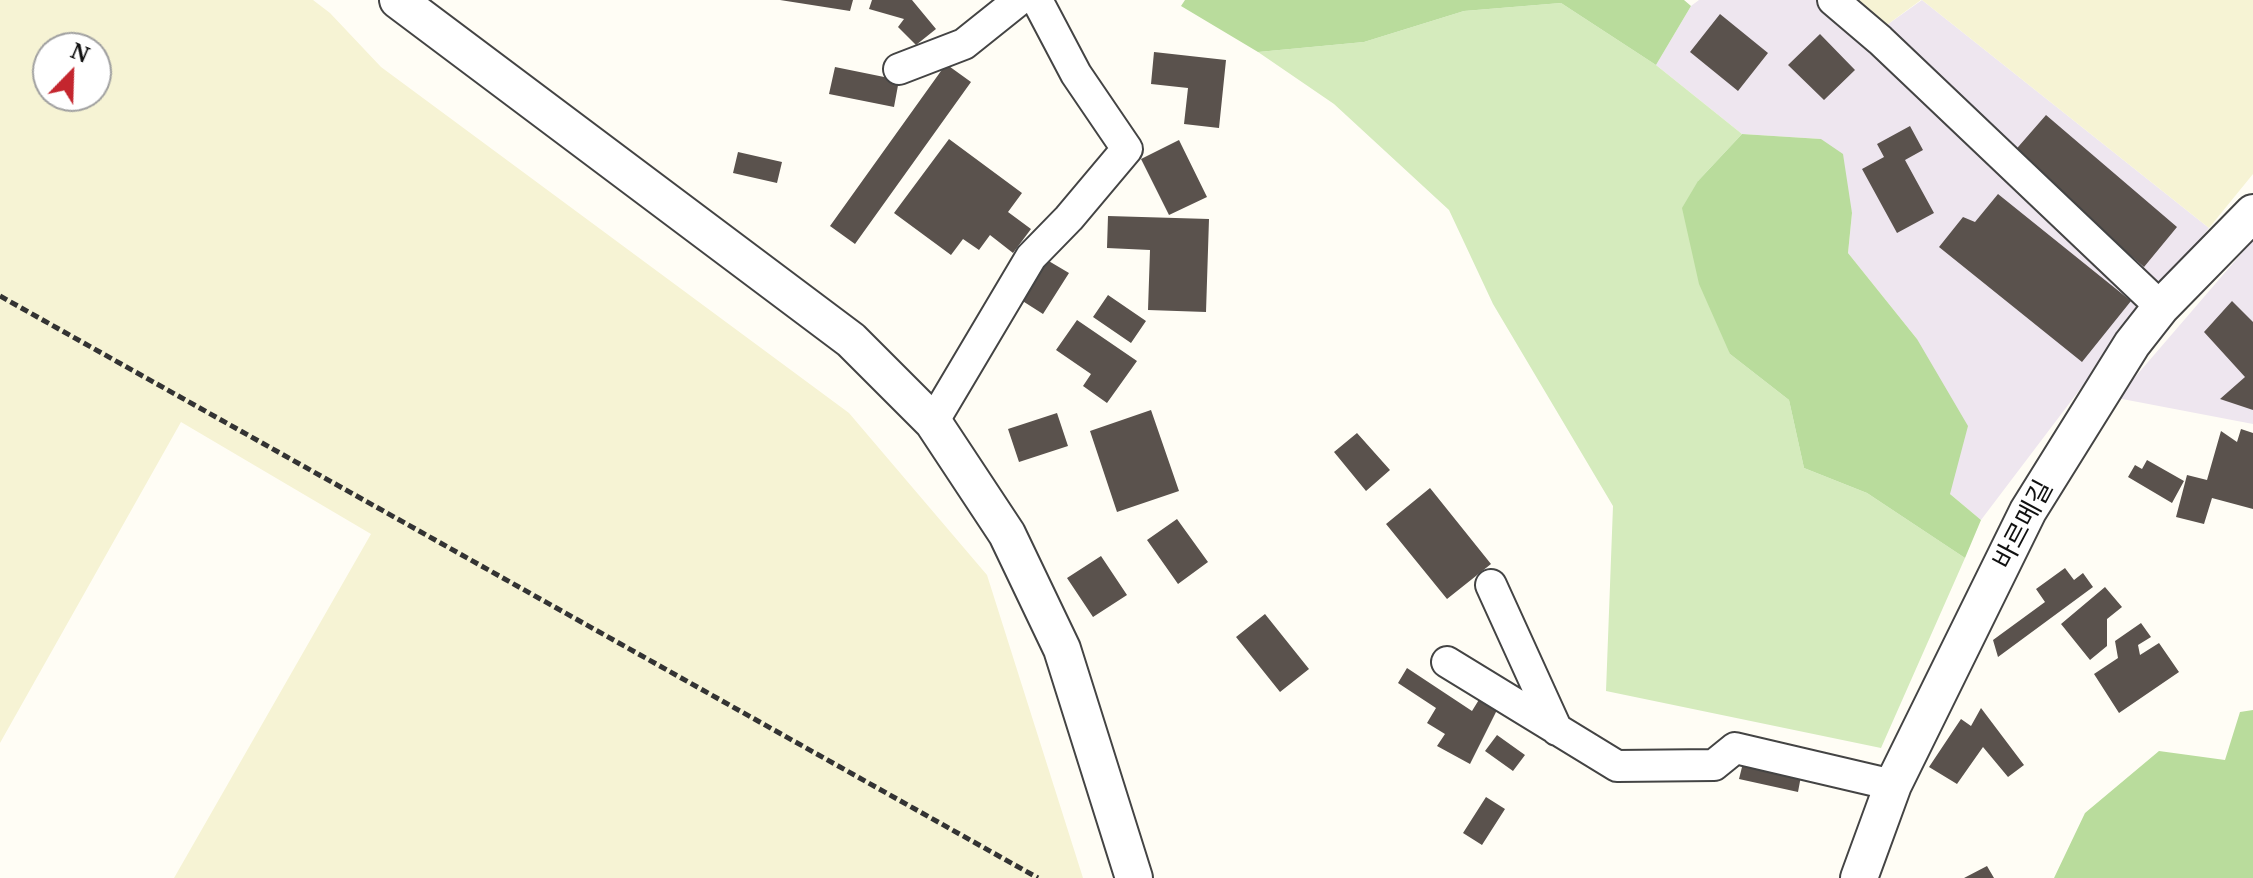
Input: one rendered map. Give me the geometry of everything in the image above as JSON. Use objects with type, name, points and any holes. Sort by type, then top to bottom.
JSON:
[{"type":"street","points":[[398,0],[851,340],[933,422],[1007,534],[1062,649],[1134,878]]},
{"type":"street","points":[[899,69],[964,44],[1019,0]]},
{"type":"street","points":[[933,422],[1031,257],[1069,218],[1127,149],[1076,74],[1037,0]]},
{"type":"street","points":[[1833,0],[1880,40],[2161,307]]},
{"type":"street","name":"바르메길","points":[[1859,878],[1893,785],[2028,511],[2132,344],[2161,307],[2253,213]]},
{"type":"street","points":[[1491,585],[1557,730]]},
{"type":"street","points":[[1447,662],[1617,766],[1714,765],[1735,748],[1893,785]]},
{"type":"path","points":[[0,296],[1038,878]]},
{"type":"shaded area","points":[[0,0],[313,0],[330,13],[381,67],[849,413],[987,575],[1083,878],[174,878],[371,534],[181,422],[0,743]]},
{"type":"shaded area","points":[[1699,0],[1853,0],[1884,27],[1922,0],[2209,228],[2081,388],[1981,520],[1950,494],[1917,339],[1848,253],[1852,213],[1821,139],[1742,134],[1656,65],[1691,6]]},
{"type":"shaded area","points":[[1856,0],[1921,0],[1884,27]]},
{"type":"shaded area","points":[[1922,0],[2253,0],[2253,174],[2209,228]]},
{"type":"shaded area","points":[[2253,240],[2253,424],[2117,398]]},
{"type":"green space","points":[[1185,0],[1684,0],[1691,6],[1656,65],[1561,3],[1464,11],[1364,42],[1258,52],[1181,6]]},
{"type":"green space","points":[[1561,3],[1656,65],[1742,134],[1698,181],[1730,354],[1789,400],[1804,468],[1867,493],[1965,558],[1881,748],[1606,691],[1613,506],[1493,304],[1449,210],[1334,104],[1258,52],[1364,42],[1464,11]]},
{"type":"green space","points":[[1742,134],[1821,139],[1843,154],[1852,213],[1848,253],[1917,339],[1968,426],[1950,494],[1981,520],[1965,558],[1867,493],[1804,468],[1789,400],[1730,354],[1699,284],[1682,208],[1698,181]]},
{"type":"green space","points":[[2253,710],[2253,878],[2054,878],[2085,813],[2159,751],[2225,760],[2240,712]]},
{"type":"building","points":[[780,0],[853,0],[850,11]]},
{"type":"building","points":[[872,0],[912,0],[936,29],[916,45],[898,27],[904,19],[869,9]]},
{"type":"building","points":[[1720,14],[1768,53],[1738,91],[1690,52]]},
{"type":"building","points":[[1820,34],[1855,70],[1824,100],[1788,65]]},
{"type":"building","points":[[1154,52],[1226,60],[1219,128],[1184,124],[1188,88],[1151,84]]},
{"type":"building","points":[[946,64],[971,82],[855,244],[830,226]]},
{"type":"building","points":[[835,67],[899,80],[894,107],[829,94]]},
{"type":"building","points":[[2046,115],[2177,227],[2144,267],[2012,154]]},
{"type":"building","points":[[1910,126],[1923,150],[1905,160],[1934,213],[1897,233],[1862,169],[1884,157],[1877,144]]},
{"type":"building","points":[[949,139],[1022,193],[1008,212],[1031,229],[1013,253],[990,235],[979,250],[963,239],[951,255],[894,213]]},
{"type":"building","points":[[1179,140],[1207,197],[1169,215],[1141,159]]},
{"type":"building","points":[[738,152],[782,162],[777,183],[733,173]]},
{"type":"building","points":[[1998,194],[2131,301],[2082,362],[1939,247],[1963,217],[1975,222]]},
{"type":"building","points":[[1108,216],[1209,219],[1206,312],[1148,310],[1150,250],[1107,248]]},
{"type":"building","points":[[1047,260],[1069,273],[1043,314],[1021,300]]},
{"type":"building","points":[[1108,295],[1146,321],[1131,343],[1093,317]]},
{"type":"building","points":[[2232,301],[2253,322],[2253,410],[2220,399],[2245,377],[2204,332]]},
{"type":"building","points":[[1077,320],[1137,361],[1107,403],[1083,386],[1091,374],[1056,350]]},
{"type":"building","points":[[1151,410],[1179,491],[1117,512],[1090,431]]},
{"type":"building","points":[[1057,413],[1068,446],[1019,462],[1008,429]]},
{"type":"building","points":[[2241,429],[2253,433],[2253,509],[2212,498],[2204,524],[2176,517],[2187,475],[2207,480],[2221,431],[2237,442]]},
{"type":"building","points":[[1357,433],[1390,470],[1366,491],[1334,452]]},
{"type":"building","points":[[2147,460],[2184,481],[2172,503],[2128,477],[2135,465],[2142,469]]},
{"type":"building","points":[[1430,488],[1491,564],[1447,599],[1386,524]]},
{"type":"building","points":[[1177,519],[1208,562],[1178,584],[1147,540]]},
{"type":"building","points":[[1101,556],[1127,595],[1093,617],[1067,578]]},
{"type":"building","points":[[2065,568],[2074,580],[2083,573],[2093,587],[1998,657],[1993,640],[2045,602],[2036,589]]},
{"type":"building","points":[[2105,587],[2122,607],[2107,619],[2107,646],[2090,660],[2061,624]]},
{"type":"building","points":[[1265,614],[1309,669],[1280,692],[1236,637]]},
{"type":"building","points":[[2141,623],[2151,637],[2138,645],[2140,655],[2159,643],[2179,672],[2119,713],[2094,674],[2118,658],[2115,641]]},
{"type":"building","points":[[1407,668],[1472,711],[1480,698],[1498,708],[1470,764],[1437,746],[1445,734],[1427,723],[1436,708],[1398,683]]},
{"type":"building","points":[[1981,708],[2024,765],[2008,777],[1983,747],[1957,784],[1929,767],[1961,719],[1971,726]]},
{"type":"building","points":[[1497,735],[1525,755],[1513,771],[1485,751]]},
{"type":"building","points":[[1743,763],[1801,776],[1798,792],[1739,779]]},
{"type":"building","points":[[1486,797],[1505,809],[1482,845],[1463,833]]},
{"type":"building","points":[[1987,866],[1994,878],[1964,878]]}]
